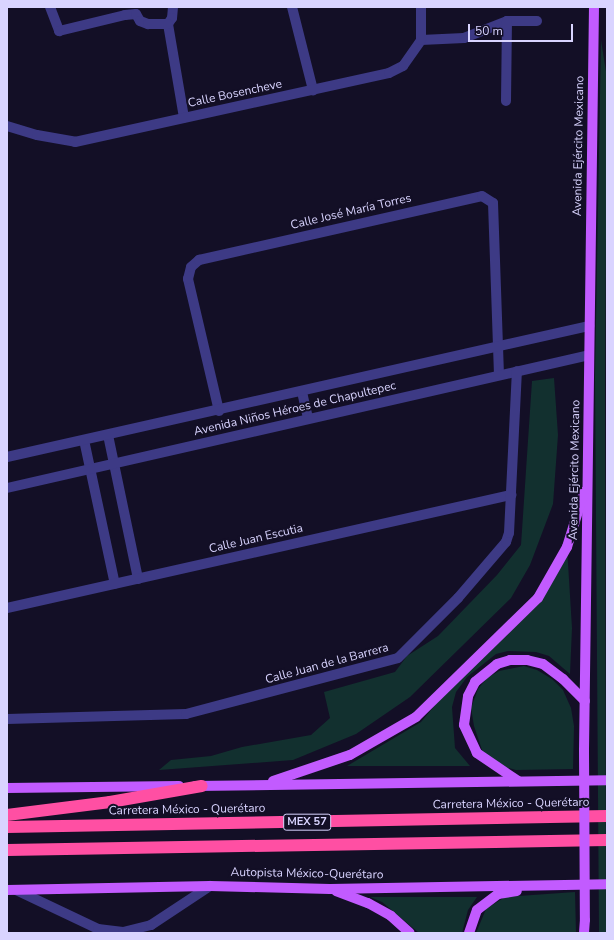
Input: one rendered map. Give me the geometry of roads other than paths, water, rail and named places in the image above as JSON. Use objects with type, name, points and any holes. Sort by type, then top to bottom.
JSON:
[{"type":"highway","points":[[7,815],[110,802],[202,786]]},
{"type":"highway","name":"Carretera México - Querétaro","points":[[7,827],[607,816]]},
{"type":"highway","name":"MEX 57","points":[[7,850],[607,840]]},
{"type":"main road","name":"Avenida Ejército Mexicano","points":[[584,933],[584,750],[594,7]]},
{"type":"main road","points":[[264,784],[350,755],[416,717],[538,598],[567,547],[588,481]]},
{"type":"main road","points":[[518,781],[478,754],[464,725],[468,696],[475,682],[497,664],[510,660],[527,660],[542,664],[563,679],[585,701]]},
{"type":"main road","points":[[7,788],[607,780]]},
{"type":"main road","name":"Autopista México-Querétaro","points":[[11,890],[210,886],[330,889],[607,884]]},
{"type":"main road","points":[[469,933],[477,910],[498,894],[545,885]]},
{"type":"main road","points":[[330,889],[368,903],[391,916],[410,933]]},
{"type":"street","points":[[50,7],[59,31],[124,11],[138,11],[140,21],[148,24],[168,24]]},
{"type":"street","points":[[173,7],[172,18],[168,24],[184,118]]},
{"type":"street","points":[[292,7],[313,90]]},
{"type":"street","points":[[421,7],[421,40],[464,38],[507,21],[537,21]]},
{"type":"street","points":[[506,101],[507,21]]},
{"type":"street","name":"Calle Bosencheve","points":[[7,126],[37,136],[75,142],[389,73],[403,66],[421,40]]},
{"type":"street","name":"Calle José María Torres","points":[[219,411],[188,278],[191,267],[206,259],[482,196],[487,197],[494,203],[499,375]]},
{"type":"street","name":"Avenida Niños Héroes de Chapultepec","points":[[7,457],[219,411],[498,345],[589,326]]},
{"type":"street","name":"Avenida Niños Héroes de Chapultepec","points":[[7,488],[114,465],[308,418],[589,355]]},
{"type":"street","name":"Calle Juan de la Barrera","points":[[7,719],[186,714],[390,662],[405,653],[499,552],[509,533],[518,371]]},
{"type":"street","points":[[302,392],[308,418]]},
{"type":"street","points":[[108,435],[138,579]]},
{"type":"street","points":[[84,440],[89,470],[115,584]]},
{"type":"street","name":"Calle Juan Escutia","points":[[7,608],[511,495]]},
{"type":"street","points":[[11,890],[98,929],[123,933],[152,925],[210,886]]}]
